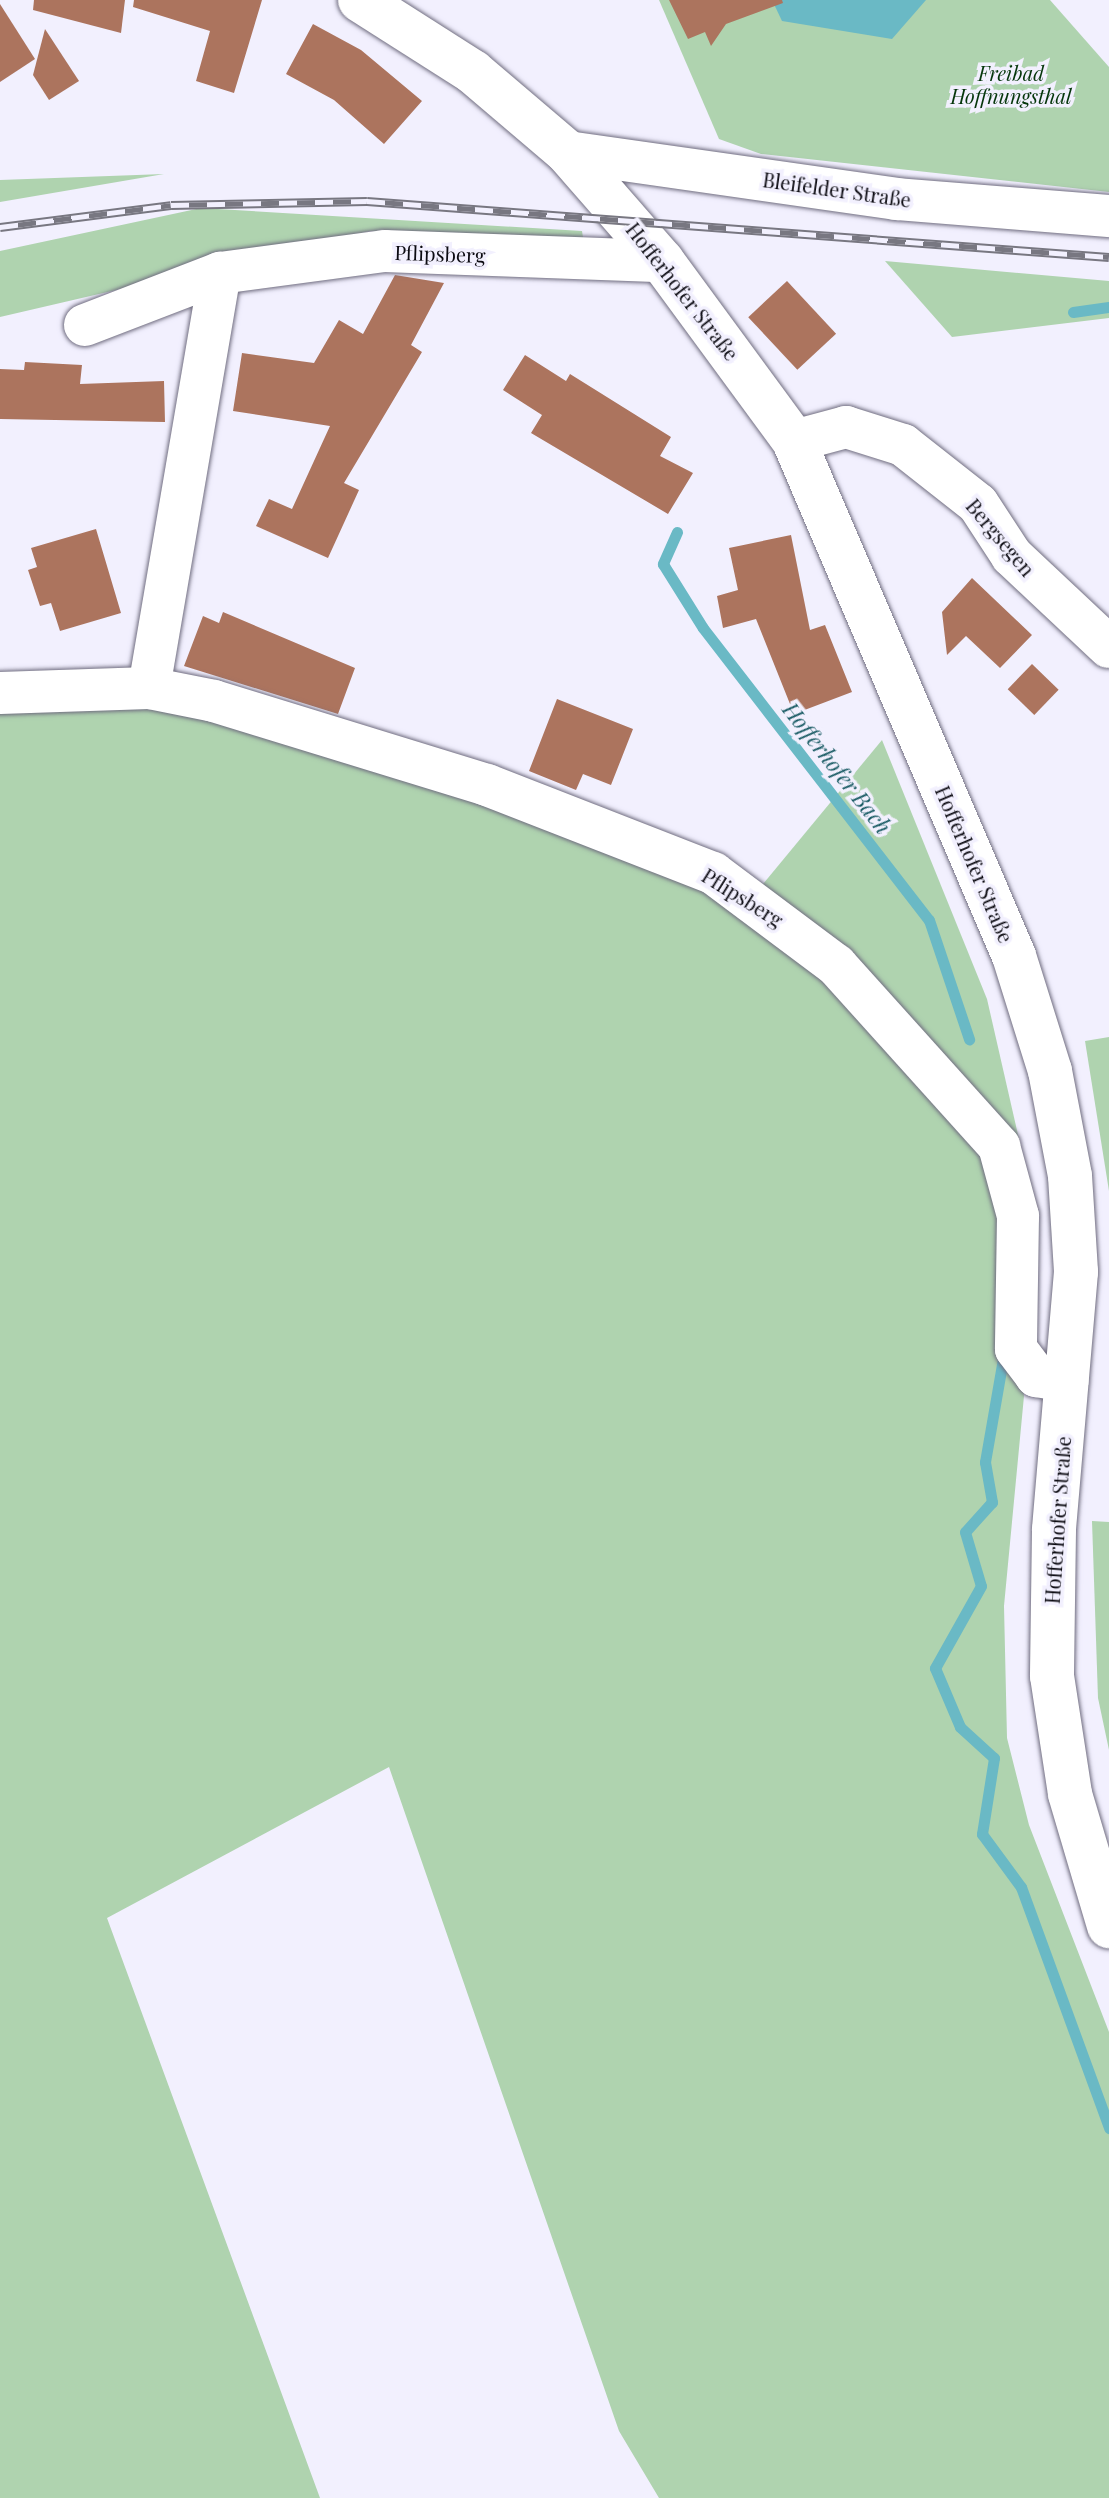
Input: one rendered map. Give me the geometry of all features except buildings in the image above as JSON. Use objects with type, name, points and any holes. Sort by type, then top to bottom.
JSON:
[{"type":"street","name":"Hofferhofer Straße","points":[[360,0],[473,72],[567,152],[662,261],[794,441],[1014,956],[1050,1071],[1073,1217],[1068,1381],[1054,1530],[1052,1676],[1070,1794],[1109,1926]]},
{"type":"street","name":"Bleifelder Straße","points":[[567,152],[897,199],[1109,216]]},
{"type":"street","name":"Pflipsberg","points":[[85,325],[220,273],[385,251],[662,261]]},
{"type":"street","points":[[149,688],[220,273]]},
{"type":"street","name":"Bergsegen","points":[[794,441],[846,427],[903,445],[978,504],[1012,556],[1109,647]]},
{"type":"street","name":"Pflipsberg","points":[[0,693],[149,688],[316,728],[487,785],[713,873],[778,916],[914,1044],[999,1146],[1018,1216],[1016,1349],[1036,1376],[1068,1381]]},
{"type":"green space","name":"Freibad Hoffnungsthal","points":[[659,0],[1050,0],[1109,67],[1109,192],[761,154],[719,139]]},
{"type":"green space","points":[[164,174],[0,202],[0,180]]},
{"type":"green space","points":[[201,208],[582,231],[585,250],[370,231],[0,317],[0,251]]},
{"type":"green space","points":[[885,261],[1109,281],[1109,318],[952,337]]},
{"type":"green space","points":[[138,699],[483,793],[774,921],[994,1169],[1024,1396],[1004,1606],[1007,1738],[1029,1825],[1109,2032],[1109,2498],[659,2498],[619,2431],[389,1767],[107,1918],[320,2498],[0,2498],[0,708]]},
{"type":"green space","points":[[882,740],[987,999],[1021,1148],[759,889]]},
{"type":"green space","points":[[1109,1037],[1109,1191],[1085,1041]]},
{"type":"green space","points":[[1092,1521],[1109,1522],[1109,1750],[1098,1698]]},
{"type":"water","points":[[772,0],[926,0],[892,39],[782,21]]},
{"type":"waterway","points":[[1073,312],[1109,307]]},
{"type":"waterway","name":"Hofferhofer Bach","points":[[677,532],[663,564],[703,628],[929,920],[969,1039]]},
{"type":"waterway","name":"Hofferhofer Bach","points":[[1004,1353],[985,1462],[992,1502],[965,1532],[981,1586],[935,1668],[960,1727],[994,1758],[982,1834],[1021,1887],[1109,2128]]},
{"type":"railway","points":[[0,227],[171,205],[367,201],[1109,257]]}]
